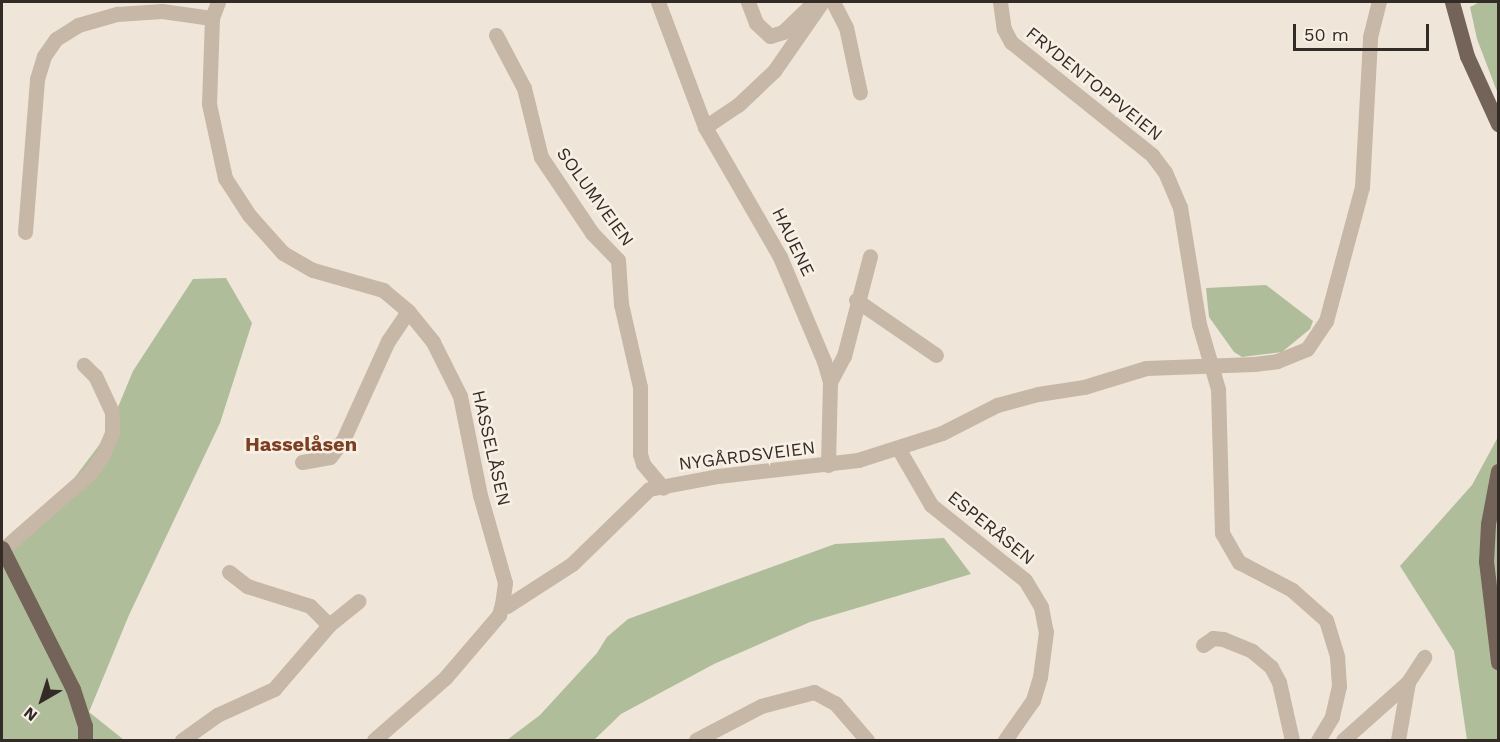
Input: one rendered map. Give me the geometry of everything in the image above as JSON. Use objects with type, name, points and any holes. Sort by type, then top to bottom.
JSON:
[{"type":"main road","points":[[1452,2],[1467,56],[1498,124]]},
{"type":"main road","points":[[1498,471],[1488,524],[1486,561],[1498,662]]},
{"type":"main road","points":[[2,549],[73,689],[85,726],[85,741]]},
{"type":"street","name":"HASSELÅSEN","points":[[218,2],[212,18],[208,104],[212,135],[220,167],[236,197],[268,238],[297,263],[383,290],[408,311],[433,342],[460,396],[480,495],[505,583],[502,604]]},
{"type":"street","name":"HAUENE","points":[[658,2],[705,127],[780,257],[830,382],[828,465]]},
{"type":"street","points":[[748,2],[756,23],[770,36],[783,32],[814,2]]},
{"type":"street","points":[[705,127],[738,105],[774,71],[822,2]]},
{"type":"street","points":[[833,2],[846,27],[860,93]]},
{"type":"street","name":"FRYDENTOPPVEIEN","points":[[1000,2],[1004,29],[1011,42],[1133,138],[1165,172],[1180,207],[1199,324],[1213,365],[1220,418],[1221,517],[1226,545],[1239,562],[1307,599],[1326,620],[1333,635],[1338,693],[1332,717],[1318,741]]},
{"type":"street","name":"NYGÅRDSVEIEN","points":[[502,604],[507,606],[572,564],[640,495],[650,489],[717,476],[828,465],[898,448],[942,433],[997,405],[1028,396],[1084,387],[1146,368],[1254,364],[1295,356],[1315,342],[1326,321],[1362,187],[1370,37],[1379,2]]},
{"type":"street","points":[[25,232],[37,79],[44,56],[66,31],[119,8],[212,18]]},
{"type":"street","name":"SOLUMVEIEN","points":[[496,35],[524,88],[541,157],[592,233],[618,260],[621,304],[640,387],[640,454],[643,464],[663,488]]},
{"type":"street","name":"HAUENE","points":[[830,382],[844,356],[856,300],[870,256]]},
{"type":"street","points":[[856,300],[936,355]]},
{"type":"street","points":[[303,462],[330,457],[343,440],[388,341],[408,311]]},
{"type":"street","points":[[2,549],[91,472],[104,454],[111,433],[112,412],[95,376],[84,365]]},
{"type":"street","name":"ESPERÅSEN","points":[[898,448],[931,505],[1025,580],[1041,607],[1046,632],[1040,677],[1033,700],[1005,741]]},
{"type":"street","points":[[229,572],[247,586],[310,606],[328,625]]},
{"type":"street","points":[[182,741],[217,715],[274,689],[328,625],[359,601]]},
{"type":"street","points":[[374,741],[445,678],[499,615],[502,604]]},
{"type":"street","points":[[1203,645],[1213,638],[1223,639],[1252,651],[1271,667],[1280,682],[1292,741]]},
{"type":"street","points":[[1348,738],[1408,681],[1424,657]]},
{"type":"street","points":[[1398,741],[1408,681]]},
{"type":"street","points":[[696,741],[761,706],[814,692],[835,703],[867,741]]},
{"type":"green space","points":[[1480,2],[1498,2],[1498,94],[1477,39],[1470,7]]},
{"type":"green space","points":[[226,278],[252,323],[220,423],[129,615],[89,712],[124,740],[2,740],[2,547],[60,497],[106,436],[133,371],[193,279]]},
{"type":"green space","points":[[1266,285],[1313,321],[1310,329],[1282,352],[1242,357],[1234,352],[1209,317],[1206,288]]},
{"type":"green space","points":[[1498,437],[1498,740],[1467,740],[1454,651],[1400,566],[1472,485]]},
{"type":"green space","points":[[944,538],[971,574],[810,622],[714,664],[621,714],[594,740],[507,740],[540,715],[597,653],[607,637],[628,619],[835,544]]},
{"type":"district","name":"Hasselåsen","points":[[301,444]]}]
